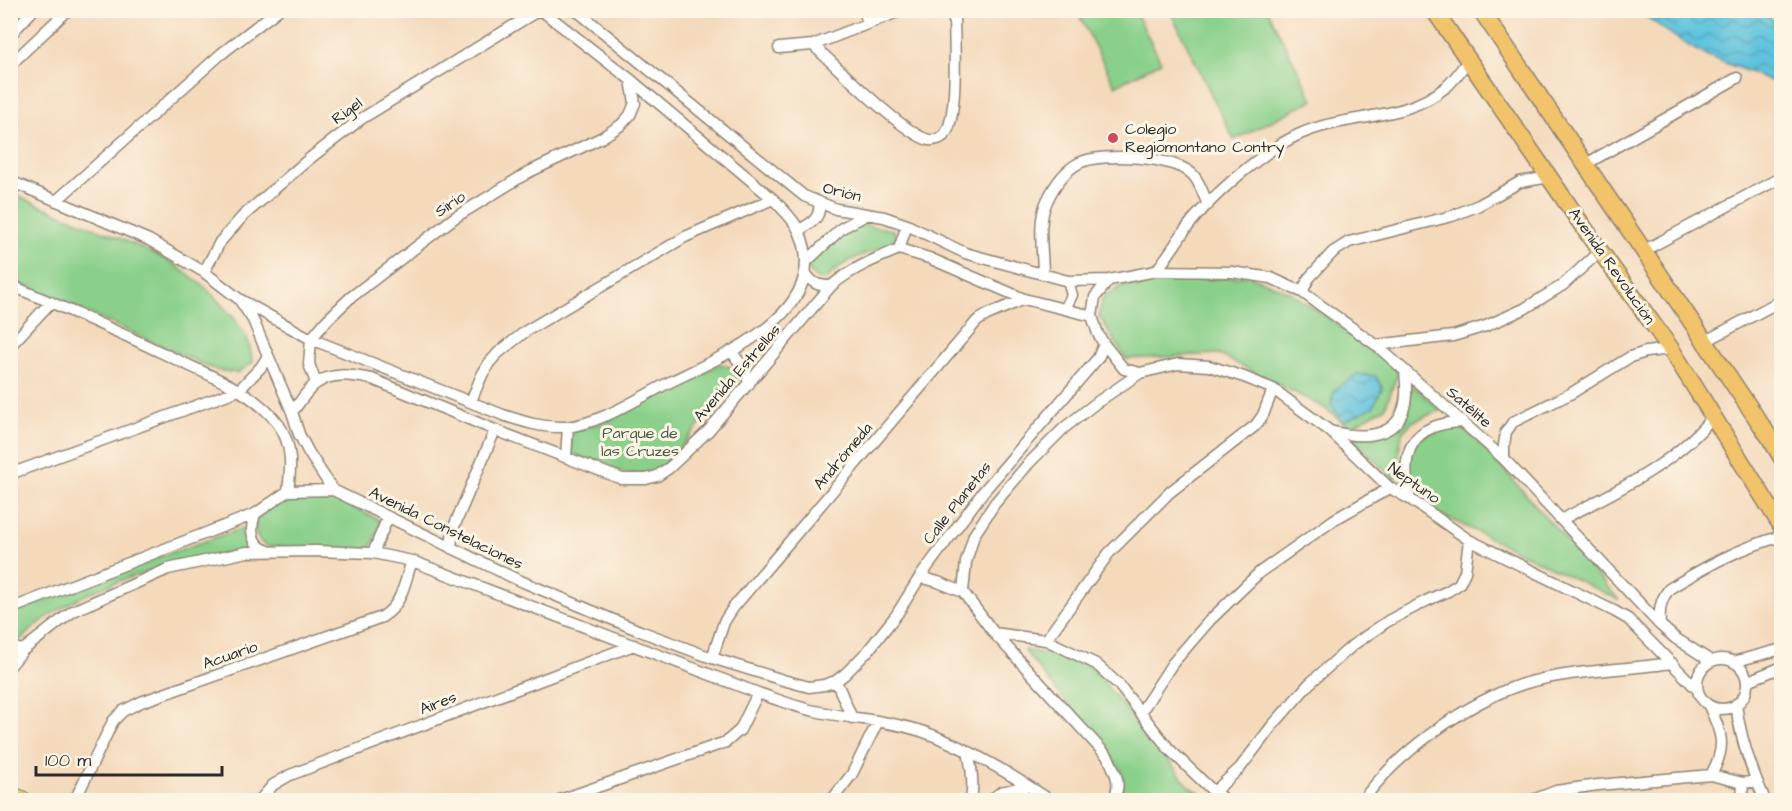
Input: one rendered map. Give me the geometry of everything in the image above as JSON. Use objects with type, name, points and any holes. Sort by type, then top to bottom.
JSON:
[{"type":"highway","points":[[10,795],[22,801]]},
{"type":"main road","name":"Avenida Revolución","points":[[1434,10],[1600,251],[1671,349],[1782,527]]},
{"type":"main road","name":"Avenida Revolución","points":[[1481,10],[1704,342],[1776,435],[1782,458]]},
{"type":"street","points":[[10,36],[33,10]]},
{"type":"street","points":[[10,65],[68,10]]},
{"type":"street","points":[[56,201],[221,54],[278,10]]},
{"type":"street","points":[[540,10],[631,80],[773,199],[799,230],[807,261],[806,274],[815,284],[831,286]]},
{"type":"street","name":"Rigel","points":[[204,272],[220,242],[243,216],[352,125],[540,10]]},
{"type":"street","name":"Orión","points":[[576,10],[795,189],[819,203],[906,225],[965,253],[1068,280],[1109,280],[1156,271]]},
{"type":"street","points":[[864,10],[868,23]]},
{"type":"street","points":[[779,48],[813,45],[903,10]]},
{"type":"street","points":[[813,45],[871,98],[916,134],[928,140],[935,140],[944,136],[950,119],[954,10]]},
{"type":"street","points":[[1156,271],[1185,231],[1208,205],[1274,148],[1300,134],[1328,124],[1370,118],[1402,110],[1428,100],[1447,86],[1469,59]]},
{"type":"street","points":[[1586,164],[1737,78]]},
{"type":"street","name":"Sirio","points":[[311,339],[316,331],[350,298],[454,218],[529,172],[601,138],[621,125],[630,115],[634,103],[631,80]]},
{"type":"street","points":[[1043,274],[1042,225],[1046,204],[1068,170],[1081,162],[1114,156],[1140,158],[1182,166],[1194,175],[1208,205]]},
{"type":"street","points":[[1302,292],[1309,278],[1333,252],[1349,242],[1452,216],[1479,205],[1520,182],[1550,177]]},
{"type":"street","points":[[1643,251],[1782,177]]},
{"type":"street","name":"Avenida Estrellas","points":[[10,182],[149,240],[204,272],[239,299],[311,339],[527,423],[549,427],[568,427],[596,419],[731,351],[762,332],[781,316],[791,304],[806,274]]},
{"type":"street","points":[[471,401],[489,363],[526,331],[685,237],[773,199]]},
{"type":"street","points":[[799,230],[815,221],[819,215],[819,203]]},
{"type":"street","points":[[807,261],[842,228],[869,214]]},
{"type":"street","points":[[906,225],[899,249],[929,258],[1024,299],[1092,316]]},
{"type":"street","name":"Avenida Estrellas","points":[[316,383],[342,375],[372,379],[495,430],[622,478],[635,480],[657,476],[669,468],[709,430],[831,286],[864,263],[899,249]]},
{"type":"street","points":[[1376,345],[1453,336],[1486,326],[1524,309],[1563,285],[1600,251]]},
{"type":"street","name":"Satélite","points":[[1156,271],[1232,272],[1271,278],[1302,292],[1376,345],[1504,459],[1660,625],[1675,638],[1711,661]]},
{"type":"street","points":[[1065,309],[1072,296],[1068,280]]},
{"type":"street","points":[[1109,280],[1095,297],[1092,316],[1104,345],[1124,369],[1140,373]]},
{"type":"street","points":[[10,285],[100,323],[239,390],[266,410],[280,427],[287,441],[291,467],[288,491],[255,514],[10,609]]},
{"type":"street","name":"Avenida Estrellas","points":[[239,299],[252,320],[292,412],[299,434],[333,490]]},
{"type":"street","name":"Andrómeda","points":[[712,658],[722,628],[733,608],[977,321],[1024,299]]},
{"type":"street","points":[[1704,342],[1782,300]]},
{"type":"street","points":[[10,346],[51,302]]},
{"type":"street","points":[[292,412],[316,383],[309,364],[311,339]]},
{"type":"street","name":"Calle Planetas","points":[[836,681],[867,652],[897,614],[920,577],[982,492],[1098,358],[1104,345]]},
{"type":"street","points":[[1504,459],[1506,432],[1513,422],[1570,394],[1630,357],[1646,352],[1671,349]]},
{"type":"street","points":[[731,351],[746,371],[749,384]]},
{"type":"street","points":[[10,474],[239,390],[261,367],[268,356]]},
{"type":"street","name":"Neptuno","points":[[1140,373],[1178,364],[1209,366],[1244,376],[1273,389],[1330,431],[1390,488],[1410,499],[1469,540],[1628,619],[1696,688]]},
{"type":"street","points":[[1330,431],[1347,435],[1372,435],[1397,422],[1405,402],[1405,371]]},
{"type":"street","name":"Calle Planetas","points":[[963,592],[966,562],[974,535],[995,503],[1029,463],[1064,428],[1140,373]]},
{"type":"street","points":[[1046,640],[1108,553],[1170,492],[1256,425],[1263,415],[1273,389]]},
{"type":"street","points":[[1561,520],[1641,478],[1698,435],[1714,415]]},
{"type":"street","points":[[1410,499],[1406,467],[1413,443],[1422,433],[1433,427],[1445,423],[1463,423]]},
{"type":"street","points":[[567,457],[568,427]]},
{"type":"street","points":[[451,548],[453,529],[495,430]]},
{"type":"street","points":[[1141,712],[1172,664],[1210,620],[1260,572],[1335,519],[1390,488]]},
{"type":"street","name":"Avenida Constelaciones","points":[[288,491],[333,490],[516,579],[640,631],[712,658],[809,687],[836,681]]},
{"type":"street","points":[[255,514],[251,532],[261,548],[269,551]]},
{"type":"street","points":[[373,553],[388,518]]},
{"type":"street","points":[[1660,625],[1659,610],[1662,597],[1669,589],[1732,553],[1782,536]]},
{"type":"street","points":[[1214,792],[1240,768],[1272,726],[1309,684],[1353,645],[1388,621],[1459,584],[1465,572],[1469,540]]},
{"type":"street","points":[[10,666],[23,650],[73,611],[168,569],[247,552],[373,553],[412,561],[758,693],[812,711],[878,721],[924,732],[968,752],[1050,801]]},
{"type":"street","name":"Acuario","points":[[75,801],[113,721],[123,711],[141,702],[382,617],[389,613],[400,599],[412,561]]},
{"type":"street","points":[[920,577],[963,592],[994,633],[1108,758],[1119,783],[1113,801]]},
{"type":"street","points":[[994,633],[1046,640],[1096,664],[1119,685],[1169,749],[1225,801]]},
{"type":"street","name":"Aires","points":[[260,801],[273,785],[290,775],[634,645]]},
{"type":"street","points":[[10,647],[23,650]]},
{"type":"street","points":[[1733,662],[1782,649]]},
{"type":"street","points":[[1709,706],[1729,707],[1736,704],[1746,691],[1748,681],[1744,673],[1733,662],[1723,658],[1711,661],[1699,675],[1696,688],[1718,724],[1722,741],[1722,750],[1711,775]]},
{"type":"street","points":[[1363,801],[1372,787],[1421,741],[1453,717],[1496,695],[1523,684],[1575,673],[1672,663]]},
{"type":"street","points":[[1748,681],[1782,667]]},
{"type":"street","points":[[836,681],[852,718]]},
{"type":"street","points":[[560,801],[726,742],[740,730],[758,693]]},
{"type":"street","points":[[1736,704],[1744,749],[1765,801]]},
{"type":"street","points":[[832,801],[852,774],[878,721]]},
{"type":"street","points":[[968,752],[972,768],[971,801]]},
{"type":"street","points":[[1533,801],[1556,791],[1598,785],[1711,775],[1743,783],[1757,781]]},
{"type":"street","points":[[1742,801],[1743,783]]},
{"type":"street","points":[[991,801],[1001,792],[1028,786]]},
{"type":"green space","points":[[1077,11],[1135,11],[1161,62],[1115,86]]},
{"type":"green space","points":[[1170,11],[1268,11],[1313,100],[1234,140]]},
{"type":"green space","points":[[10,192],[169,261],[205,287],[234,318],[248,340],[253,362],[237,373],[216,370],[11,279]]},
{"type":"green space","points":[[863,225],[893,230],[898,239],[893,245],[848,262],[826,280],[817,279],[809,271],[809,265],[839,233]]},
{"type":"green space","points":[[1250,276],[1290,292],[1400,367],[1385,408],[1349,427],[1323,407],[1218,354],[1126,359],[1099,316],[1103,297],[1125,284]]},
{"type":"green space","name":"Parque de las Cruzes","points":[[720,364],[733,369],[736,383],[664,466],[654,472],[631,474],[619,472],[574,454],[571,449],[570,433],[574,430],[603,423]]},
{"type":"green space","points":[[1403,377],[1441,410],[1412,422],[1402,433],[1395,480],[1349,436],[1370,434],[1394,416]]},
{"type":"green space","points":[[1460,424],[1498,463],[1619,600],[1404,497],[1401,465],[1411,440]]},
{"type":"green space","points":[[326,494],[381,521],[374,542],[368,550],[266,546],[257,537],[256,516],[285,496]]},
{"type":"green space","points":[[243,528],[242,536],[252,549],[154,570],[92,592],[63,607],[36,626],[11,649],[10,608]]},
{"type":"green space","points":[[1024,650],[1072,658],[1093,669],[1190,787],[1214,800],[1118,800],[1123,785],[1120,769]]},
{"type":"water","points":[[1638,11],[1760,11],[1781,26],[1781,86],[1696,50]]},
{"type":"water","points":[[1357,374],[1376,376],[1382,388],[1373,407],[1343,422],[1331,404],[1334,391]]},
{"type":"place","name":"Colegio Regiomontano Contry","points":[[1113,138]]}]
